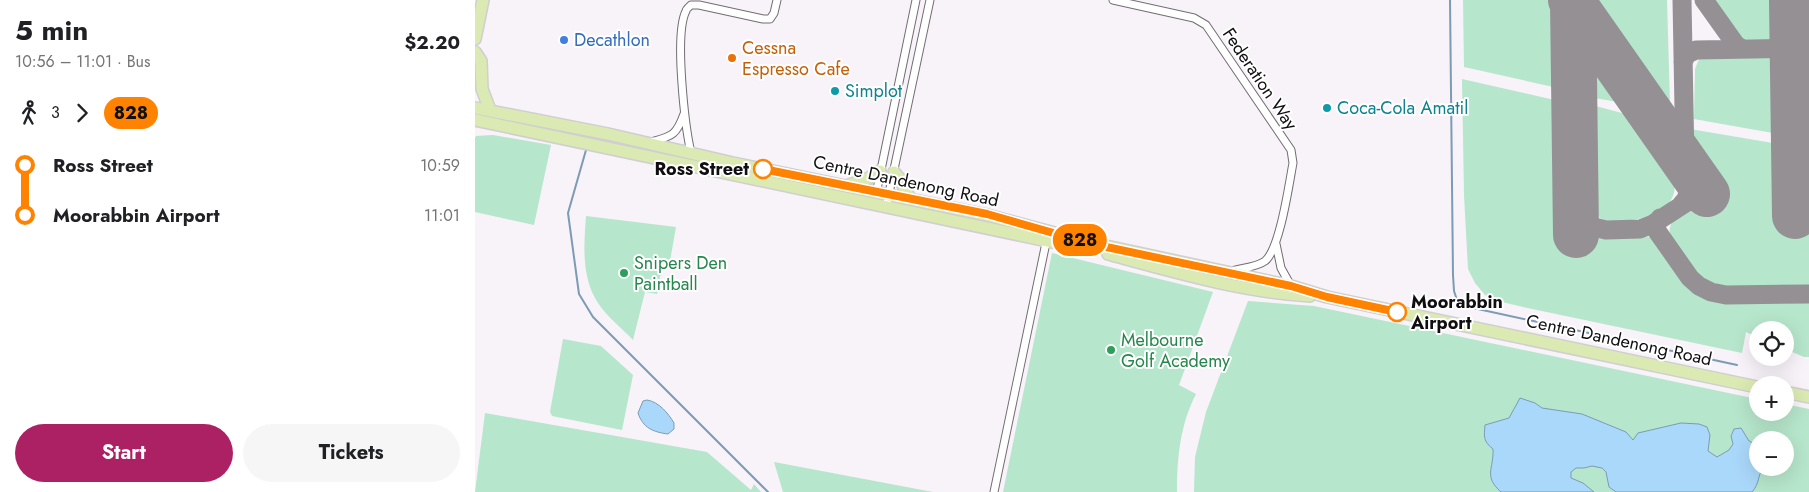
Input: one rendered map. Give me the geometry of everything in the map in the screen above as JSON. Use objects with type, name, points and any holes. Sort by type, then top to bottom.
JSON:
[{"type":"main road","points":[[475,39],[483,0]]},
{"type":"main road","points":[[475,52],[481,61],[483,89],[490,110]]},
{"type":"main road","name":"Centre Dandenong Road","points":[[475,108],[648,143],[733,163],[987,214],[1048,236],[1233,285],[1277,294],[1327,297]]},
{"type":"main road","name":"Centre Dandenong Road","points":[[475,120],[874,204],[1092,244],[1291,286],[1327,297],[1749,385]]},
{"type":"main road","points":[[846,186],[869,178],[880,171]]},
{"type":"main road","points":[[894,172],[900,179],[910,199]]},
{"type":"main road","points":[[1794,394],[1809,397]]},
{"type":"street","points":[[691,153],[684,114],[680,38],[686,10],[691,5],[699,5],[770,19],[774,13],[777,0]]},
{"type":"street","points":[[874,204],[916,0]]},
{"type":"street","points":[[886,206],[930,0]]},
{"type":"street","name":"Federation Way","points":[[1113,0],[1194,18],[1207,25],[1291,150],[1293,163],[1276,244],[1265,260],[1253,266],[1226,272]]},
{"type":"street","points":[[648,143],[671,136],[679,128],[684,114]]},
{"type":"street","points":[[994,492],[1048,236]]},
{"type":"street","name":"Federation Way","points":[[1276,244],[1281,268],[1291,286]]},
{"type":"green space","points":[[1463,0],[1551,0],[1557,9],[1558,88],[1464,67]]},
{"type":"green space","points":[[1589,0],[1667,0],[1670,104],[1668,110]]},
{"type":"green space","points":[[1712,0],[1777,0],[1778,31],[1775,36],[1767,41],[1744,43]]},
{"type":"green space","points":[[1783,54],[1784,135],[1694,119],[1695,69],[1699,59],[1708,55]]},
{"type":"green space","points":[[1802,54],[1809,54],[1809,141],[1803,129]]},
{"type":"green space","points":[[1590,56],[1624,103],[1590,96]]},
{"type":"green space","points":[[1462,79],[1559,101],[1561,237],[1633,235],[1650,237],[1660,245],[1691,286],[1713,298],[1730,300],[1809,299],[1809,357],[1794,353],[1794,321],[1749,321],[1749,333],[1746,332],[1742,353],[1523,307],[1498,301],[1485,295],[1475,283],[1468,269],[1464,195]]},
{"type":"green space","points":[[1592,105],[1633,116],[1650,139],[1667,164],[1674,181],[1674,191],[1671,200],[1665,207],[1648,216],[1628,221],[1607,221],[1595,213],[1591,202],[1590,108]]},
{"type":"green space","points":[[1690,129],[1784,145],[1785,217],[1809,217],[1809,289],[1754,291],[1724,289],[1702,282],[1689,268],[1671,241],[1671,224],[1681,212],[1719,186],[1704,166],[1692,145]]},
{"type":"green space","points":[[493,135],[551,145],[534,225],[475,212],[475,138],[476,136]]},
{"type":"green space","name":"Snipers Den Paintball","points":[[586,216],[676,227],[670,261],[663,261],[657,294],[645,292],[633,340],[598,303],[589,283],[585,261]]},
{"type":"green space","name":"Melbourne Golf Academy","points":[[1052,253],[1213,292],[1179,385],[1196,394],[1183,430],[1177,492],[1003,492]]},
{"type":"green space","points":[[1248,301],[1314,306],[1749,397],[1749,421],[1794,421],[1794,406],[1809,409],[1809,492],[1194,492],[1195,457],[1206,412]]},
{"type":"green space","points":[[563,339],[601,346],[633,375],[622,430],[552,416],[550,412]]},
{"type":"green space","points":[[485,413],[707,452],[751,490],[754,484],[761,492],[475,492]]},
{"type":"green space","points":[[774,462],[933,492],[783,492]]},
{"type":"water","points":[[1520,398],[1535,403],[1542,408],[1582,414],[1626,432],[1633,440],[1638,433],[1681,423],[1699,424],[1707,427],[1710,435],[1708,451],[1717,457],[1729,450],[1733,444],[1731,436],[1734,429],[1741,428],[1749,441],[1749,476],[1759,476],[1752,492],[1616,492],[1609,487],[1606,472],[1602,468],[1592,466],[1576,468],[1571,472],[1571,478],[1583,483],[1594,492],[1501,492],[1492,481],[1493,449],[1487,444],[1484,433],[1485,425],[1509,418]]},
{"type":"water","points":[[647,400],[663,408],[674,423],[674,429],[668,434],[649,428],[640,418],[638,413],[643,401]]},
{"type":"waterway","points":[[1450,0],[1453,275],[1454,291],[1458,303],[1464,306],[1737,365]]},
{"type":"waterway","points":[[586,150],[568,213],[579,294],[593,317],[768,492]]},
{"type":"taxiway","points":[[1682,0],[1685,162]]},
{"type":"taxiway","points":[[1704,0],[1736,45],[1742,49]]},
{"type":"taxiway","points":[[1683,62],[1687,54],[1696,50],[1809,48]]},
{"type":"taxiway","points":[[1655,120],[1677,151],[1689,177],[1689,191],[1681,205]]},
{"type":"taxiway","points":[[1794,124],[1799,138],[1809,151]]},
{"type":"taxiway","points":[[1575,131],[1577,203],[1583,218],[1594,227],[1606,230],[1640,229],[1653,224],[1704,191]]},
{"type":"taxiway","points":[[1794,163],[1795,190],[1799,202],[1809,210]]},
{"type":"taxiway","points":[[1660,218],[1656,225],[1657,231],[1690,278],[1699,286],[1711,292],[1726,295],[1809,294]]},
{"type":"runway","points":[[1571,0],[1707,194]]},
{"type":"runway","points":[[1573,0],[1576,235]]},
{"type":"runway","points":[[1792,0],[1795,216]]},
{"type":"bus line","name":"828","points":[[763,169],[987,214],[1092,244],[1291,286],[1327,297],[1397,312]]},
{"type":"place","name":"Decathlon","points":[[564,40]]},
{"type":"place","name":"Cessna Espresso Cafe","points":[[732,58]]},
{"type":"place","name":"Simplot","points":[[835,91]]},
{"type":"place","name":"Coca-Cola Amatil","points":[[1327,108]]},
{"type":"place","name":"Ross Street","points":[[763,169]]},
{"type":"place","name":"Snipers Den Paintball","points":[[624,273]]},
{"type":"place","name":"Moorabbin Airport","points":[[1397,312]]},
{"type":"place","name":"Melbourne Golf Academy","points":[[1111,350]]}]
